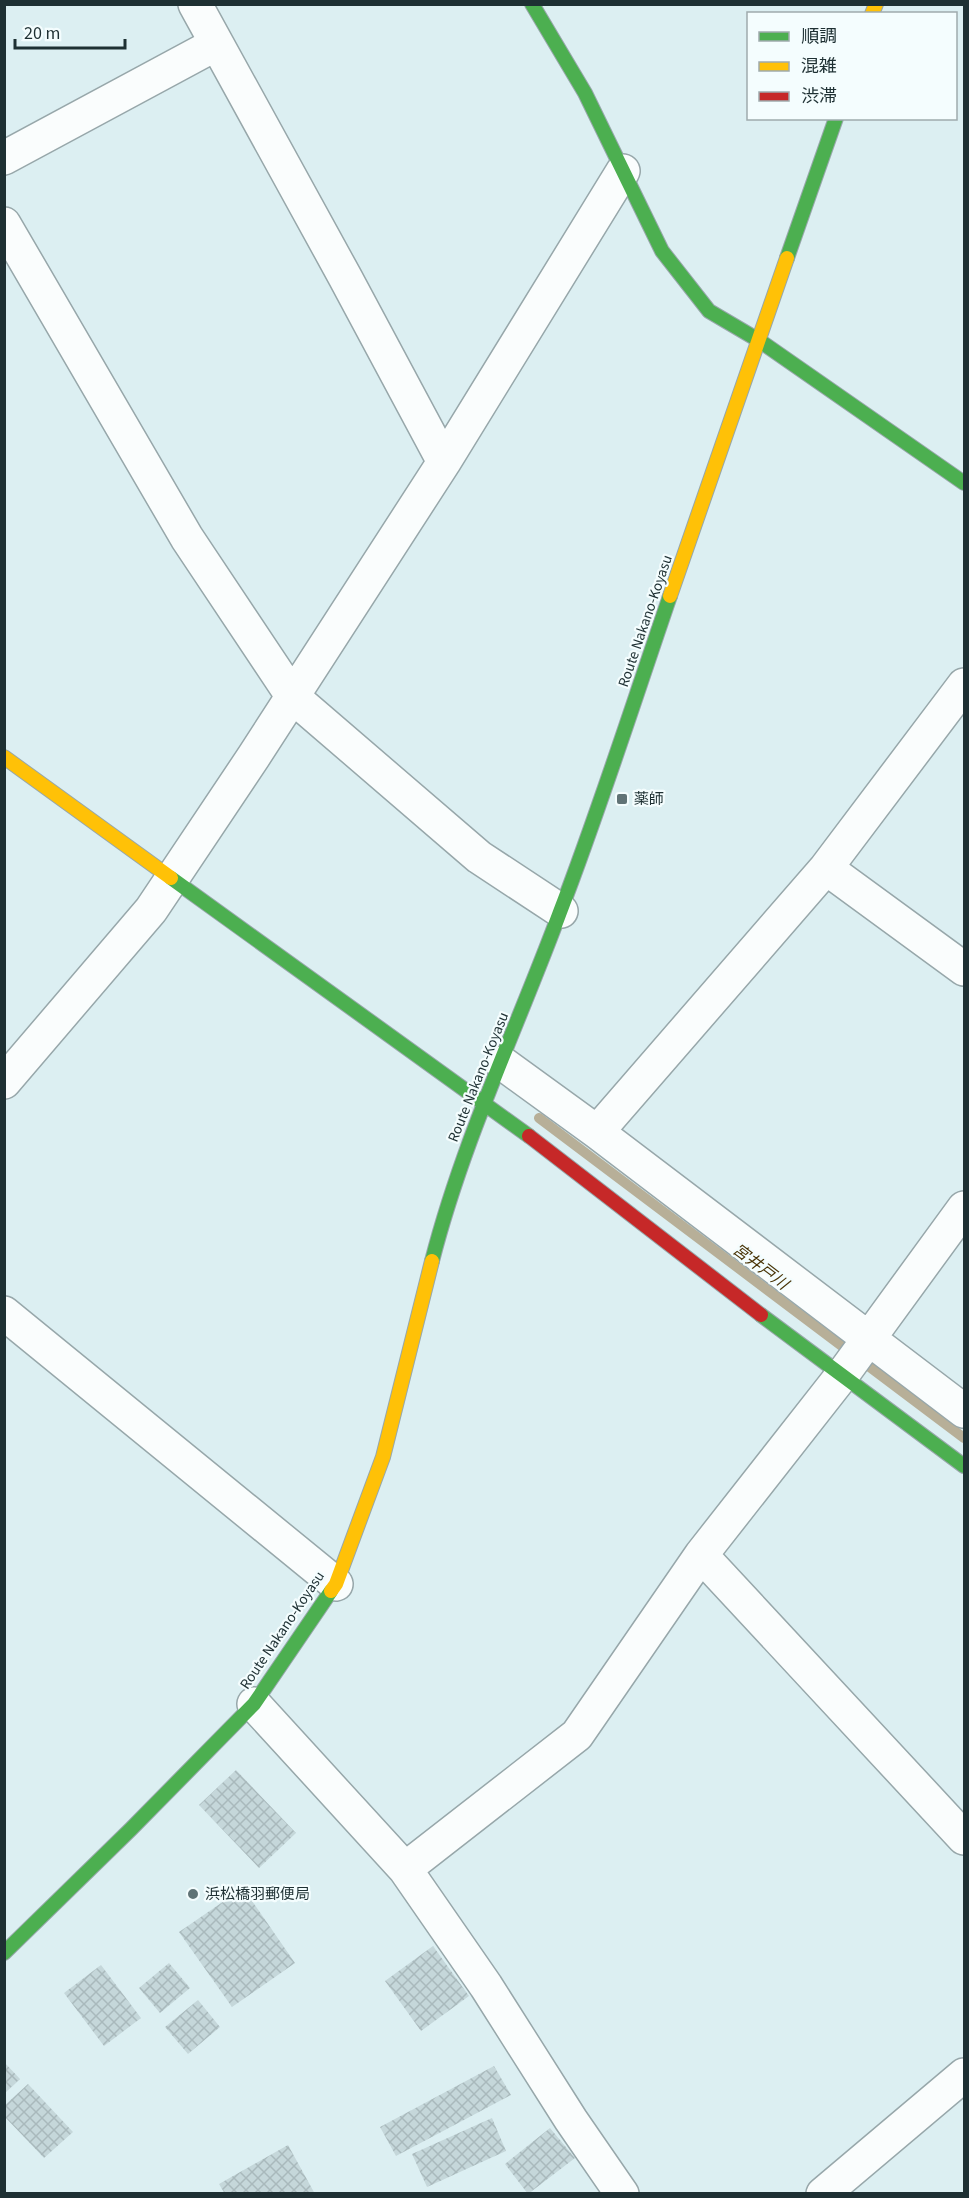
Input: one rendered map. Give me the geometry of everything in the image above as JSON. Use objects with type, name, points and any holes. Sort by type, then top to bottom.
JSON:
[{"type":"main road","points":[[532,4],[585,93],[662,251],[709,311],[760,341],[964,483]]},
{"type":"main road","name":"Route Nakano-Koyasu","points":[[4,1953],[254,1704],[336,1584],[383,1457],[443,1219],[483,1103],[502,1063],[561,911],[835,120]]},
{"type":"main road","points":[[4,757],[483,1103],[964,1466]]},
{"type":"street","points":[[195,4],[444,462]]},
{"type":"street","points":[[4,158],[216,44]]},
{"type":"street","points":[[4,1082],[151,910],[293,697],[444,462],[623,171]]},
{"type":"street","points":[[6,232],[187,538],[293,697],[479,857],[561,911]]},
{"type":"street","points":[[597,1132],[826,868],[964,685]]},
{"type":"street","points":[[826,868],[964,969]]},
{"type":"street","points":[[502,1063],[597,1132],[964,1411]]},
{"type":"street","points":[[405,1869],[577,1735],[700,1555],[842,1375],[964,1209]]},
{"type":"street","points":[[4,1313],[336,1584]]},
{"type":"street","points":[[700,1555],[964,1838]]},
{"type":"street","points":[[254,1704],[405,1869],[486,1986],[622,2193]]},
{"type":"street","points":[[823,2193],[964,2075]]},
{"type":"building","points":[[236,1770],[296,1833],[259,1868],[199,1805]]},
{"type":"building","points":[[243,1888],[295,1963],[232,2007],[179,1932]]},
{"type":"building","points":[[433,1946],[469,1996],[421,2031],[385,1981]]},
{"type":"building","points":[[169,1963],[190,1988],[160,2013],[139,1988]]},
{"type":"building","points":[[101,1965],[141,2018],[104,2046],[64,1993]]},
{"type":"building","points":[[198,2000],[220,2027],[188,2054],[165,2027]]},
{"type":"building","points":[[4,2062],[20,2079],[4,2094]]},
{"type":"building","points":[[494,2066],[511,2095],[396,2156],[380,2127]]},
{"type":"building","points":[[28,2084],[73,2132],[44,2158],[4,2116],[4,2106]]},
{"type":"building","points":[[492,2118],[506,2151],[427,2187],[412,2154]]},
{"type":"building","points":[[550,2128],[575,2158],[528,2194],[505,2164]]},
{"type":"building","points":[[288,2145],[315,2194],[225,2194],[219,2184]]},
{"type":"waterway","name":"宮井戸川","points":[[539,1118],[964,1438]]},
{"type":"traffic: fast","points":[[532,4],[585,93],[662,251],[709,311],[760,341],[964,483]]},
{"type":"traffic: fast","points":[[787,258],[835,120]]},
{"type":"traffic: fast","points":[[432,1261],[459,1172],[575,873],[670,596]]},
{"type":"traffic: fast","points":[[171,878],[529,1136]]},
{"type":"traffic: fast","points":[[761,1315],[964,1466]]},
{"type":"traffic: fast","points":[[4,1953],[254,1704],[331,1591]]},
{"type":"traffic: slow","points":[[873,12],[876,4]]},
{"type":"traffic: slow","points":[[670,596],[787,258]]},
{"type":"traffic: slow","points":[[4,757],[171,878]]},
{"type":"traffic: slow","points":[[331,1591],[336,1584],[383,1457],[432,1261]]},
{"type":"traffic: jam","points":[[529,1136],[761,1315]]},
{"type":"place","name":"薬師","points":[[622,799]]},
{"type":"place","name":"浜松橋羽郵便局","points":[[193,1894]]}]
